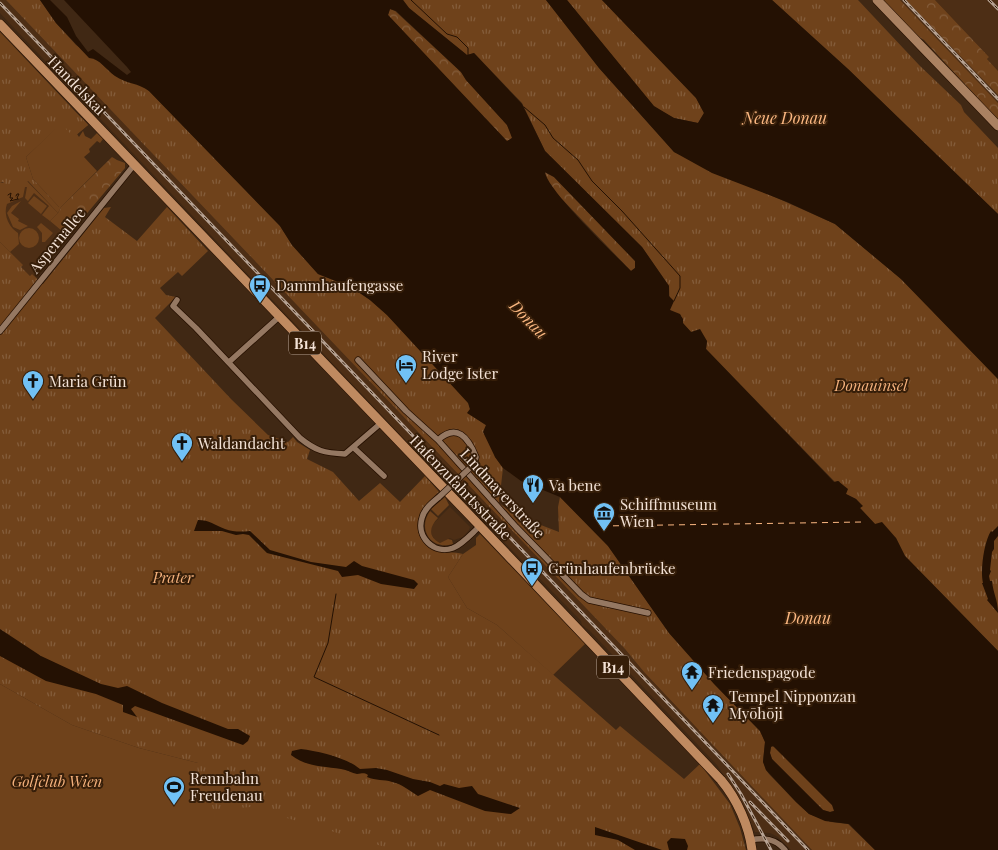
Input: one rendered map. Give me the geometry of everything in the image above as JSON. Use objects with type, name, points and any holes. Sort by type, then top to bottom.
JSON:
[{"type":"main road","points":[[877,0],[998,126]]},
{"type":"main road","name":"Handelskai","points":[[0,24],[134,165]]},
{"type":"main road","name":"Hafenzufahrtsstraße","points":[[134,165],[280,316],[720,780],[736,804],[751,840]]},
{"type":"main road","name":"B14","points":[[751,840],[752,850]]},
{"type":"street","name":"Aspernallee","points":[[0,331],[134,165]]},
{"type":"street","points":[[177,300],[173,306],[229,362],[300,438],[313,448],[334,454],[345,454],[381,423]]},
{"type":"street","points":[[229,362],[280,316]]},
{"type":"street","name":"Lindmayerstraße","points":[[358,360],[370,375],[438,440],[516,527],[589,600],[648,614]]},
{"type":"street","points":[[438,440],[445,433],[458,432],[476,457],[471,467],[424,512],[420,523],[423,538],[435,548],[448,550],[455,547],[480,526]]},
{"type":"street","points":[[354,448],[384,476]]},
{"type":"street","points":[[751,840],[768,839],[775,841],[785,850]]},
{"type":"shaded area","points":[[0,0],[6,0],[73,70],[625,649],[644,672],[812,850],[791,850],[778,837],[770,833],[755,832],[744,806],[717,765],[0,13]]},
{"type":"shaded area","points":[[900,0],[906,0],[998,95],[998,103]]},
{"type":"shaded area","points":[[935,0],[998,0],[998,71],[987,59],[989,57]]},
{"type":"shaded area","points":[[27,181],[58,213],[50,221],[68,236],[36,277],[32,274],[30,276],[23,270],[22,265],[0,242],[0,183]]},
{"type":"shaded area","points":[[450,507],[470,527],[463,537],[454,540],[450,538],[440,543],[435,541],[431,533],[431,526]]},
{"type":"green space","points":[[6,0],[40,0],[56,23],[76,45],[114,75],[143,86],[149,91],[280,226],[292,245],[318,274],[351,287],[387,315],[469,403],[470,410],[468,413],[487,426],[495,457],[503,468],[499,503],[515,515],[559,532],[558,507],[560,497],[608,546],[669,633],[760,731],[765,742],[763,761],[769,774],[809,814],[831,822],[848,824],[875,850],[812,850],[644,672],[625,649]]},
{"type":"green space","name":"Donauinsel","points":[[403,0],[546,0],[599,68],[674,152],[835,224],[901,279],[998,379],[998,651],[905,556],[896,538],[875,524],[860,508],[862,506],[856,499],[846,494],[839,481],[835,482],[706,349],[707,341],[691,332],[670,310],[669,286],[642,247],[545,151],[522,103],[474,53],[467,55],[409,8]]},
{"type":"green space","points":[[567,0],[602,0],[696,98],[704,113],[698,123],[674,118],[654,107]]},
{"type":"green space","points":[[772,0],[858,0],[920,66],[961,105],[964,112],[998,148],[998,214],[848,69]]},
{"type":"green space","points":[[882,0],[900,0],[998,103],[998,120],[924,40],[912,32]]},
{"type":"green space","points":[[906,0],[935,0],[989,57],[987,59],[998,71],[998,95]]},
{"type":"green space","points":[[390,9],[395,11],[461,72],[507,125],[513,137],[507,142],[388,15]]},
{"type":"green space","points":[[0,32],[88,125],[74,137],[61,124],[26,157],[33,179],[61,207],[58,213],[28,181],[15,192],[3,182],[0,183]]},
{"type":"green space","points":[[82,118],[88,125],[77,134],[79,137],[83,131],[85,136],[91,139],[97,133],[103,139],[100,143],[97,141],[89,149],[90,152],[84,157],[97,171],[59,207],[33,179],[26,157],[55,129],[58,120],[83,125]]},
{"type":"green space","points":[[112,157],[125,163],[125,168],[68,236],[50,221],[61,207]]},
{"type":"green space","points":[[544,172],[554,177],[635,261],[635,268],[631,271],[558,195],[546,179]]},
{"type":"green space","points":[[27,181],[58,213],[50,221],[42,215],[49,206],[34,193],[28,201],[25,198],[27,187],[25,187],[23,197],[7,204],[6,208],[8,220],[18,233],[19,244],[10,252],[0,242],[0,183]]},
{"type":"green space","points":[[34,196],[47,206],[41,214],[28,203]]},
{"type":"green space","points":[[21,201],[11,213],[19,219],[18,221],[28,226],[20,230],[13,227],[7,213],[12,206]]},
{"type":"green space","name":"Prater","points":[[111,207],[105,217],[137,241],[167,207],[208,251],[182,276],[178,272],[160,288],[166,295],[176,297],[155,318],[231,399],[268,435],[288,442],[293,437],[297,442],[310,450],[307,459],[333,472],[359,501],[380,483],[400,502],[425,476],[439,492],[421,512],[418,530],[422,540],[430,549],[463,554],[448,577],[467,608],[497,625],[616,730],[620,726],[684,779],[700,764],[730,804],[740,828],[746,850],[395,850],[250,807],[193,812],[198,763],[139,748],[72,725],[0,684],[0,242],[23,265],[21,267],[30,276],[32,274],[43,284],[104,208]]},
{"type":"green space","points":[[41,223],[53,233],[45,242],[42,242],[42,233],[37,227]]},
{"type":"green space","points":[[29,228],[36,231],[39,238],[36,245],[29,248],[22,245],[19,238],[22,231]]},
{"type":"green space","points":[[445,497],[449,505],[438,516],[431,509]]},
{"type":"green space","points":[[430,511],[438,518],[431,532],[433,538],[440,543],[448,539],[452,540],[453,544],[438,544],[428,537],[425,525]]},
{"type":"green space","points":[[480,534],[585,644],[553,675],[497,625],[467,608],[448,577],[463,554],[476,545],[476,538]]},
{"type":"green space","name":"Rennbahn Freudenau","points":[[0,684],[72,725],[139,748],[198,763],[496,850],[0,850]]},
{"type":"green space","points":[[771,746],[775,747],[834,807],[834,811],[823,810],[772,759],[770,753]]},
{"type":"water","name":"Donau","points":[[40,0],[50,0],[67,17],[76,36],[88,52],[93,49],[127,75],[131,72],[127,67],[64,0],[403,0],[409,8],[467,55],[474,53],[522,104],[545,151],[642,247],[669,286],[669,296],[674,301],[670,310],[680,314],[683,323],[691,332],[700,329],[707,341],[706,349],[834,482],[838,481],[848,489],[846,494],[856,499],[863,506],[860,508],[875,524],[882,522],[896,538],[905,556],[998,651],[998,850],[875,850],[849,824],[825,821],[809,814],[766,770],[763,762],[765,742],[760,731],[714,684],[669,633],[608,546],[560,497],[521,481],[503,468],[495,457],[483,432],[486,425],[467,413],[470,409],[468,403],[387,315],[351,287],[318,274],[292,245],[280,226],[149,91],[141,86],[119,79],[100,63],[89,58],[56,23]],"holes":[[[390,9],[396,11],[461,72],[507,125],[512,138],[507,141],[388,15]],[[545,172],[554,177],[635,261],[635,268],[631,271],[597,237],[569,207],[549,181]],[[773,746],[832,805],[834,811],[823,810],[772,759],[771,747]]]},
{"type":"water","name":"Neue Donau","points":[[546,0],[567,0],[654,106],[674,118],[698,123],[704,113],[696,98],[602,0],[772,0],[848,69],[998,214],[998,379],[901,279],[835,224],[787,202],[712,173],[674,152],[599,68]]},
{"type":"water","points":[[198,520],[209,522],[231,531],[250,531],[270,550],[311,562],[346,567],[354,561],[362,566],[414,580],[418,584],[414,589],[381,584],[358,575],[342,577],[338,571],[267,553],[249,535],[236,535],[222,531],[194,531]]},
{"type":"water","points":[[998,526],[998,536],[994,541],[989,576],[990,581],[992,581],[998,613],[987,600],[982,583],[982,564],[986,542],[991,531]]},
{"type":"water","points":[[0,629],[41,656],[101,684],[118,688],[127,686],[162,703],[228,729],[238,729],[250,736],[248,741],[243,745],[135,706],[131,709],[137,717],[123,712],[123,705],[96,694],[46,681],[0,656]]},
{"type":"water","points":[[301,749],[340,758],[360,769],[376,768],[387,770],[440,786],[444,784],[459,788],[472,786],[478,794],[520,808],[511,814],[485,811],[430,790],[418,796],[396,783],[370,778],[365,774],[309,764],[291,755],[292,751]]},
{"type":"water","points":[[595,827],[662,850],[635,850],[618,840],[595,835]]},
{"type":"water","points":[[671,838],[685,839],[688,846],[687,850],[669,850],[667,842]]},
{"type":"waterway","points":[[411,0],[447,34],[457,37],[468,48],[468,55]]},
{"type":"waterway","points":[[524,107],[545,125],[553,138],[578,160],[592,181],[622,211],[680,276],[680,288],[674,301]]},
{"type":"waterway","points":[[8,195],[11,193],[10,198],[13,198],[10,201],[18,199]]},
{"type":"waterway","points":[[16,196],[19,194],[18,199]]},
{"type":"waterway","points":[[336,594],[328,643],[314,677],[439,735]]},
{"type":"ferry route","points":[[602,526],[862,522]]},
{"type":"railway","points":[[904,0],[998,99]]},
{"type":"railway","points":[[989,0],[998,9]]},
{"type":"railway","points":[[0,3],[808,850]]},
{"type":"railway","points":[[728,774],[771,850]]},
{"type":"railway","points":[[750,802],[788,841]]},
{"type":"place","name":"Dammhaufengasse","points":[[260,304]]},
{"type":"place","name":"River Lodge Ister","points":[[406,384]]},
{"type":"place","name":"Maria Grün","points":[[33,400]]},
{"type":"place","name":"Waldandacht","points":[[182,462]]},
{"type":"place","name":"Va bene","points":[[533,504]]},
{"type":"place","name":"Schiffmuseum Wien","points":[[604,532]]},
{"type":"place","name":"Grünhaufenbrücke","points":[[532,587]]},
{"type":"place","name":"Friedenspagode","points":[[692,691]]},
{"type":"place","name":"Tempel Nipponzan Myōhōji","points":[[713,724]]},
{"type":"place","name":"Rennbahn Freudenau","points":[[174,806]]},
{"type":"park label","name":"Golfclub Wien","points":[[57,781]]}]
